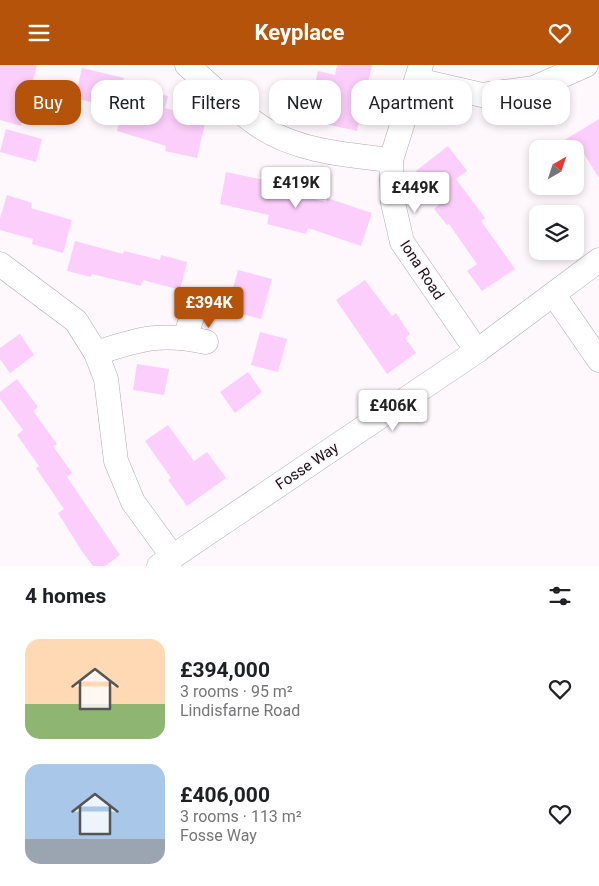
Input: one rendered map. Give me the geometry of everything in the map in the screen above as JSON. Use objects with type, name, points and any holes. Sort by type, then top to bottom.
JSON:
[{"type":"street","points":[[187,65],[256,124],[300,145],[338,154],[391,160]]},
{"type":"street","points":[[419,73],[482,95],[534,88],[586,65]]},
{"type":"street","name":"Iona Road","points":[[419,73],[391,160],[392,203],[402,242],[477,351]]},
{"type":"street","name":"Fosse Way","points":[[166,561],[477,351],[599,260]]},
{"type":"street","points":[[0,263],[76,321],[96,353],[106,379],[116,461],[133,502],[166,561]]},
{"type":"street","points":[[554,295],[599,360]]},
{"type":"street","points":[[96,353],[154,336],[196,340],[195,309]]},
{"type":"building","points":[[0,65],[37,65],[33,80],[15,80],[15,124],[0,120]]},
{"type":"building","points":[[337,65],[372,65],[369,80],[351,80],[351,125],[358,125],[357,131],[330,125],[341,125],[341,80],[316,80],[318,71],[335,75]]},
{"type":"building","points":[[82,68],[124,78],[124,80],[91,80],[91,102],[81,100],[81,80],[79,80]]},
{"type":"building","points":[[163,95],[168,96],[165,108],[173,110],[173,125],[205,125],[197,158],[165,151],[166,146],[117,131],[118,125],[163,125]]},
{"type":"building","points":[[599,119],[599,178],[584,154],[584,140],[565,140]]},
{"type":"building","points":[[6,129],[42,139],[36,162],[0,152]]},
{"type":"building","points":[[448,146],[467,171],[456,179],[485,218],[481,221],[515,269],[482,291],[467,271],[477,264],[449,224],[447,225],[434,209],[440,204],[416,171]]},
{"type":"building","points":[[226,172],[269,181],[268,188],[326,202],[327,198],[372,213],[361,246],[308,228],[306,234],[267,224],[269,215],[220,204]]},
{"type":"building","points":[[7,195],[32,203],[31,208],[72,220],[63,253],[32,244],[33,239],[0,230],[0,218]]},
{"type":"building","points":[[75,241],[123,254],[124,251],[160,260],[161,255],[187,262],[180,290],[143,280],[141,286],[92,274],[91,277],[67,271]]},
{"type":"building","points":[[238,270],[272,279],[261,319],[227,310]]},
{"type":"building","points":[[365,280],[392,316],[396,313],[410,334],[405,338],[416,353],[387,374],[336,300]]},
{"type":"building","points":[[260,332],[287,339],[278,372],[251,365]]},
{"type":"building","points":[[20,334],[34,355],[10,373],[0,359],[0,348]]},
{"type":"building","points":[[137,364],[169,369],[164,395],[133,390]]},
{"type":"building","points":[[248,372],[262,392],[235,413],[220,392]]},
{"type":"building","points":[[17,379],[38,407],[33,411],[57,444],[53,446],[72,473],[67,477],[120,555],[105,566],[93,566],[81,550],[58,513],[64,509],[36,468],[39,466],[17,435],[23,430],[0,399],[0,392]]},
{"type":"building","points":[[168,425],[194,461],[207,452],[226,478],[187,506],[168,480],[171,478],[145,441]]}]
